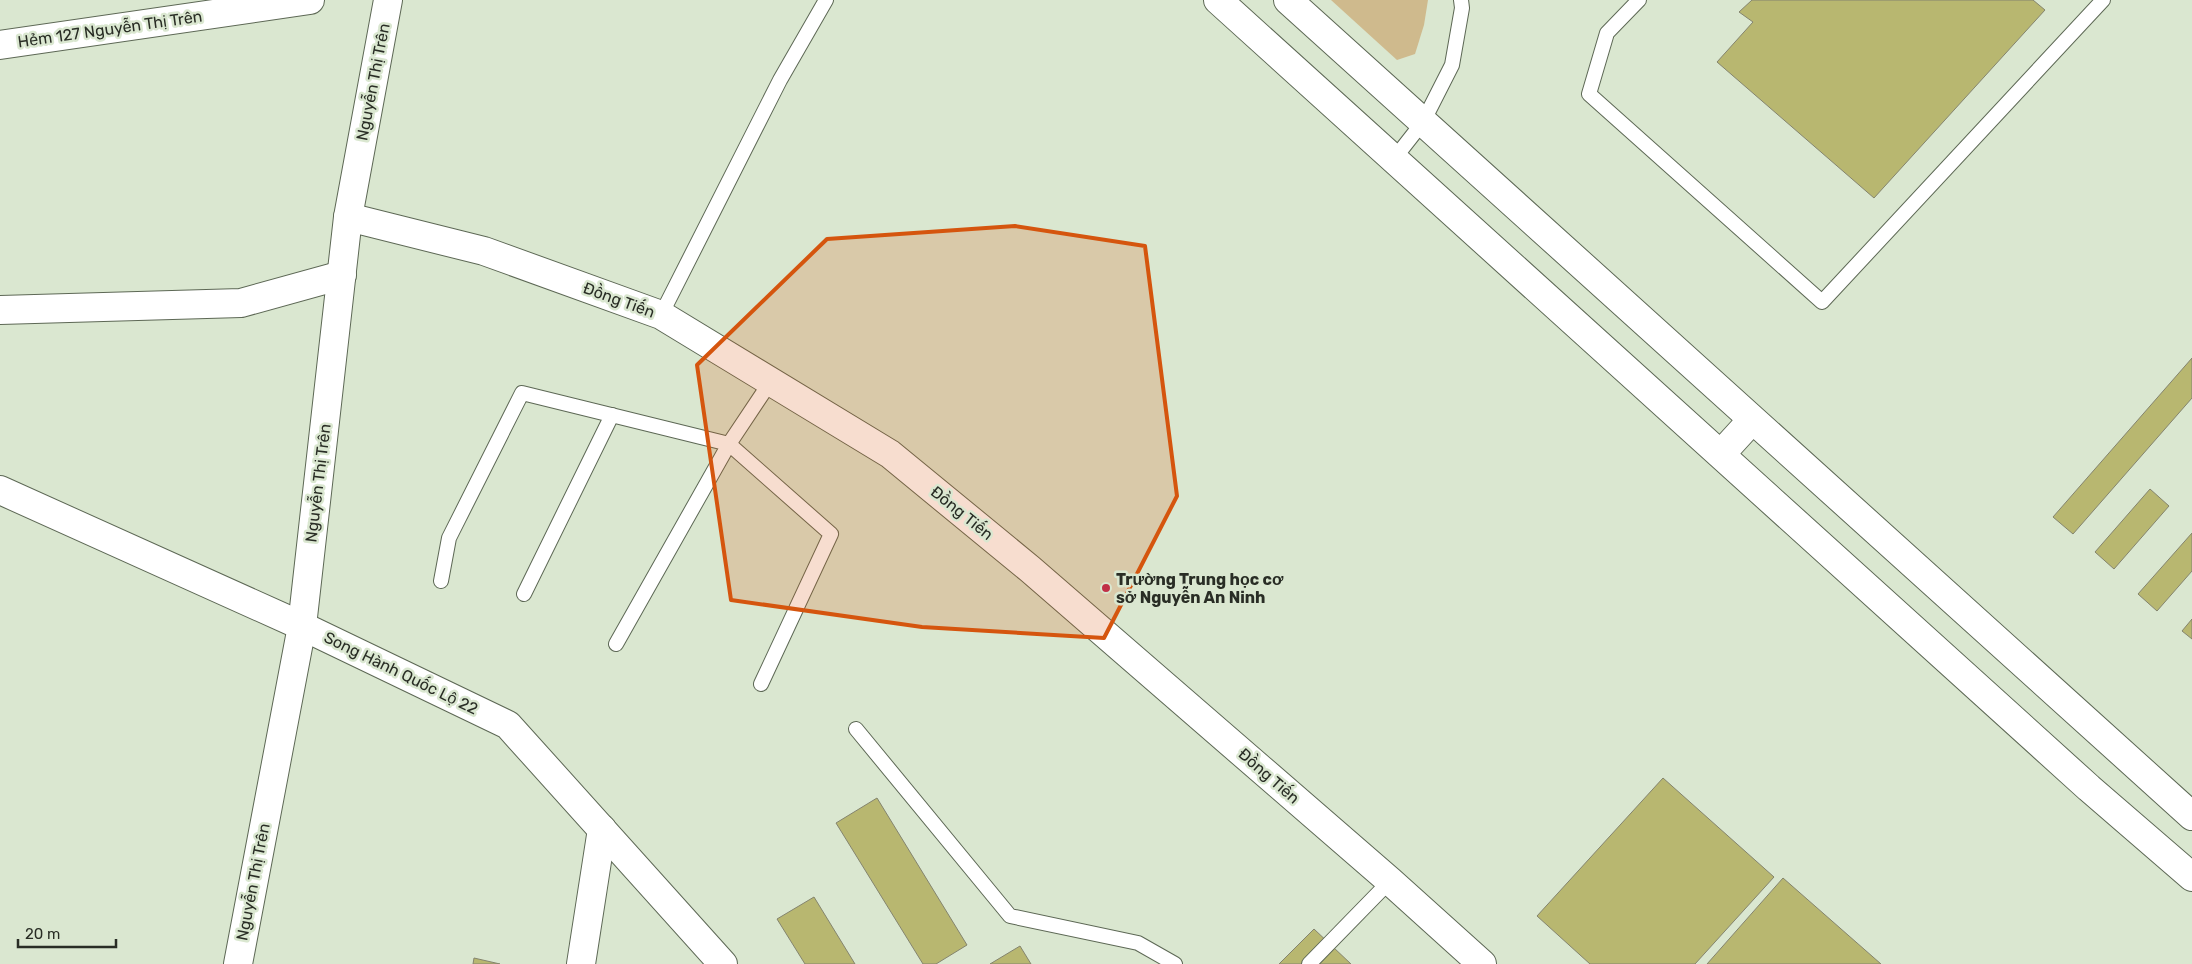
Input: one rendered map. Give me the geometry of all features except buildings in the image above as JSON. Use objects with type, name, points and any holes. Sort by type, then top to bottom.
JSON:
[{"type":"street","name":"Hẻm 127 Nguyễn Thị Trên","points":[[0,45],[310,0]]},
{"type":"street","name":"Nguyễn Thị Trên","points":[[238,964],[302,626],[348,216],[388,0]]},
{"type":"street","points":[[1218,0],[2089,788],[2192,877]]},
{"type":"street","points":[[1288,0],[2192,816]]},
{"type":"street","name":"Đồng Tiến","points":[[348,216],[484,252],[661,315],[890,454],[1030,569],[1390,881],[1482,964]]},
{"type":"street","points":[[0,310],[240,303],[342,275]]},
{"type":"street","points":[[1721,454],[1752,420]]},
{"type":"street","name":"Song Hành Quốc Lộ 22","points":[[0,490],[302,626],[508,725],[723,964]]},
{"type":"street","points":[[581,964],[602,829]]},
{"type":"lane","points":[[661,315],[780,80],[826,0]]},
{"type":"lane","points":[[1394,159],[1423,122],[1452,65],[1462,8],[1461,0]]},
{"type":"lane","points":[[1639,0],[1607,32],[1589,94],[1822,302],[2103,0]]},
{"type":"lane","points":[[616,644],[729,444],[771,381]]},
{"type":"lane","points":[[441,581],[449,538],[522,393],[729,444],[831,534],[760,684]]},
{"type":"lane","points":[[524,594],[612,414]]},
{"type":"lane","points":[[856,729],[1010,916],[1138,943],[1175,964]]},
{"type":"lane","points":[[1309,964],[1390,881]]},
{"type":"highlighted area","points":[[1015,226],[1145,246],[1177,496],[1104,638],[922,627],[731,600],[697,365],[827,239]]},
{"type":"shaded area","points":[[1331,0],[1428,0],[1424,25],[1415,54],[1397,60]]},
{"type":"place","name":"Trường Trung học cơ sở Nguyễn An Ninh","points":[[1106,588]]}]
